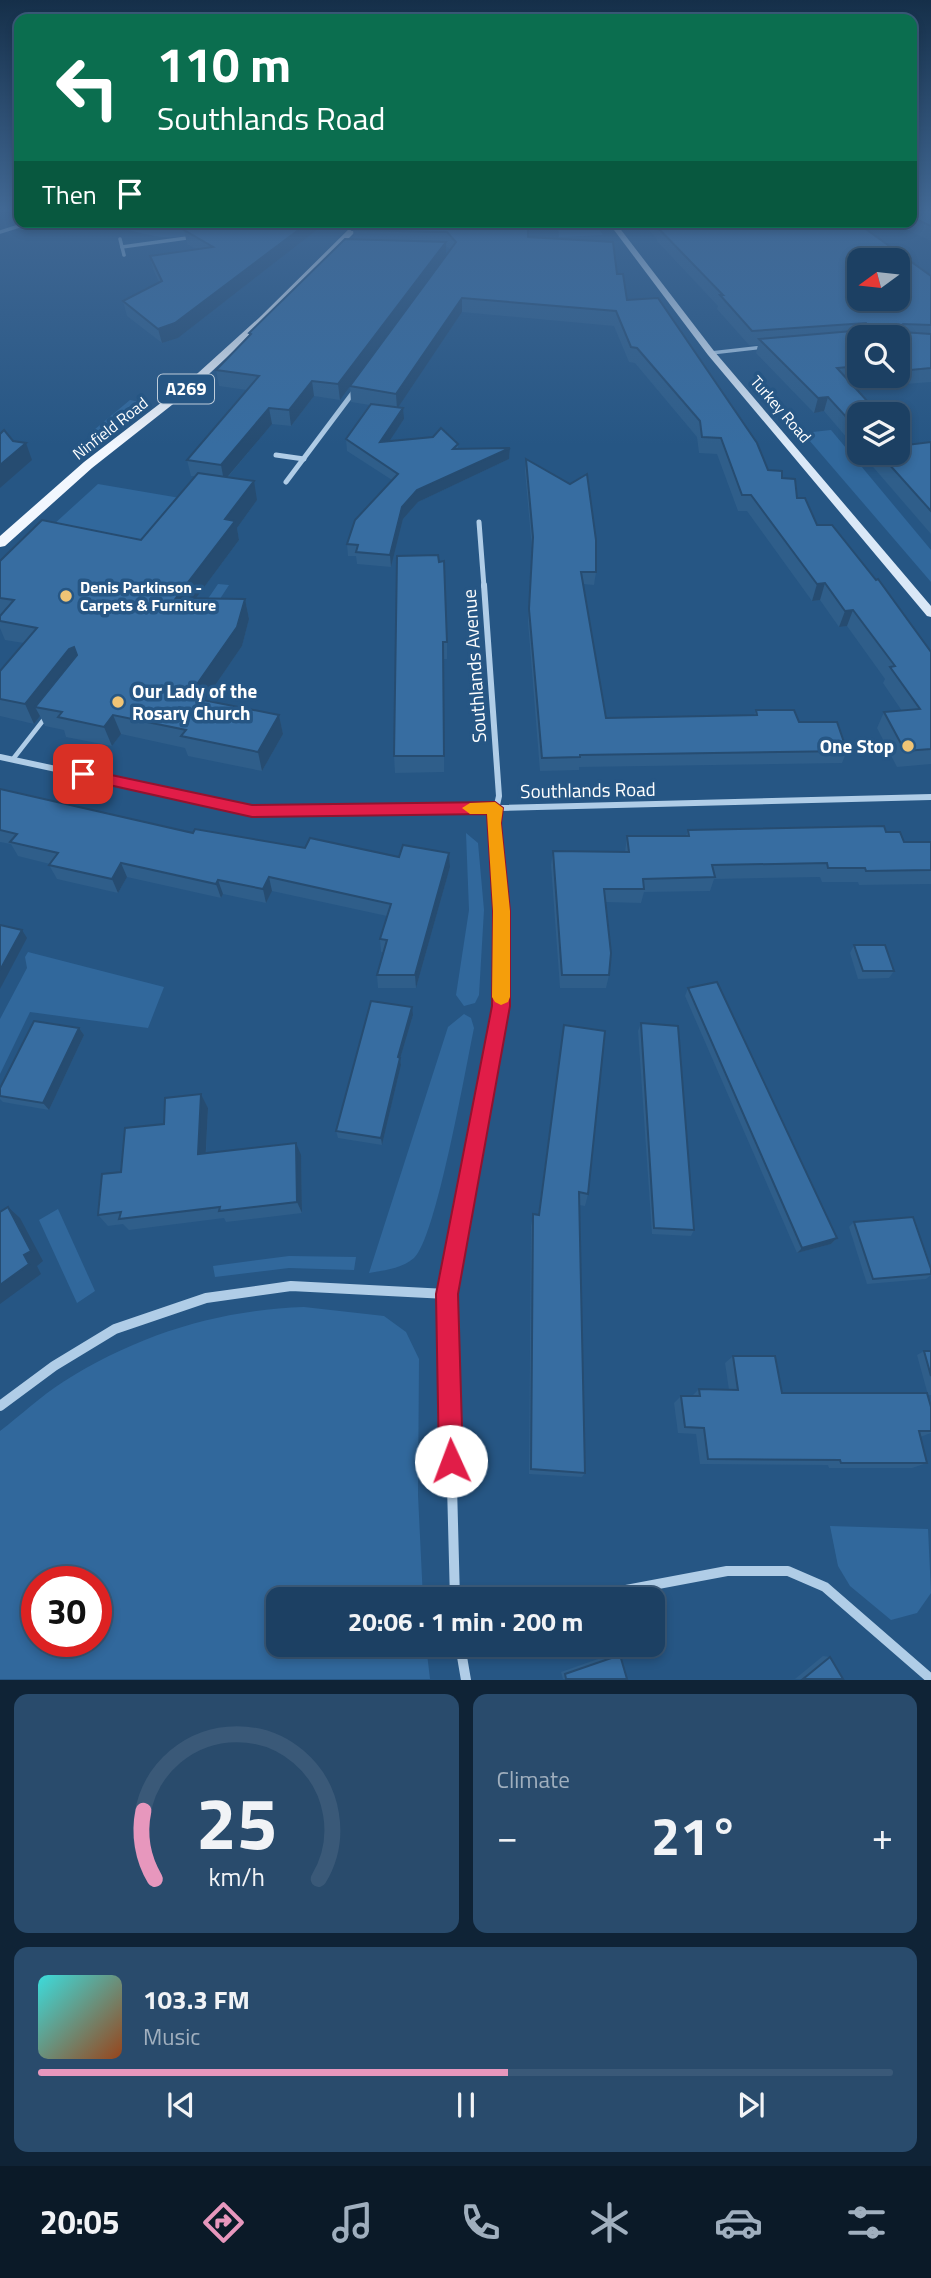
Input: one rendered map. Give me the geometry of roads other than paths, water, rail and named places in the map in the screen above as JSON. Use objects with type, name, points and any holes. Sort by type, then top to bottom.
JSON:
[{"type":"main road","name":"Ninfield Road","points":[[0,543],[88,465],[191,384],[296,288]]},
{"type":"street","name":"Turkey Road","points":[[662,288],[711,353],[931,613]]},
{"type":"street","points":[[711,353],[774,346]]},
{"type":"street","points":[[286,482],[363,380]]},
{"type":"street","points":[[276,455],[303,460]]},
{"type":"street","name":"Southlands Avenue","points":[[455,1587],[447,1294],[501,1006],[502,911],[493,823],[499,796],[479,522]]},
{"type":"street","name":"Southlands Road","points":[[0,757],[252,811],[931,797]]},
{"type":"street","points":[[0,1406],[54,1366],[115,1329],[206,1298],[291,1286],[447,1294]]},
{"type":"street","points":[[642,1587],[727,1571],[788,1571],[825,1587],[931,1679]]},
{"type":"street","points":[[462,1657],[466,1679]]},
{"type":"lane","points":[[13,760],[47,715]]},
{"type":"place","name":"Denis Parkinson - Carpets & Furniture","points":[[66,596]]},
{"type":"place","name":"Our Lady of the Rosary Church","points":[[118,702]]},
{"type":"place","name":"One Stop","points":[[908,746]]}]
